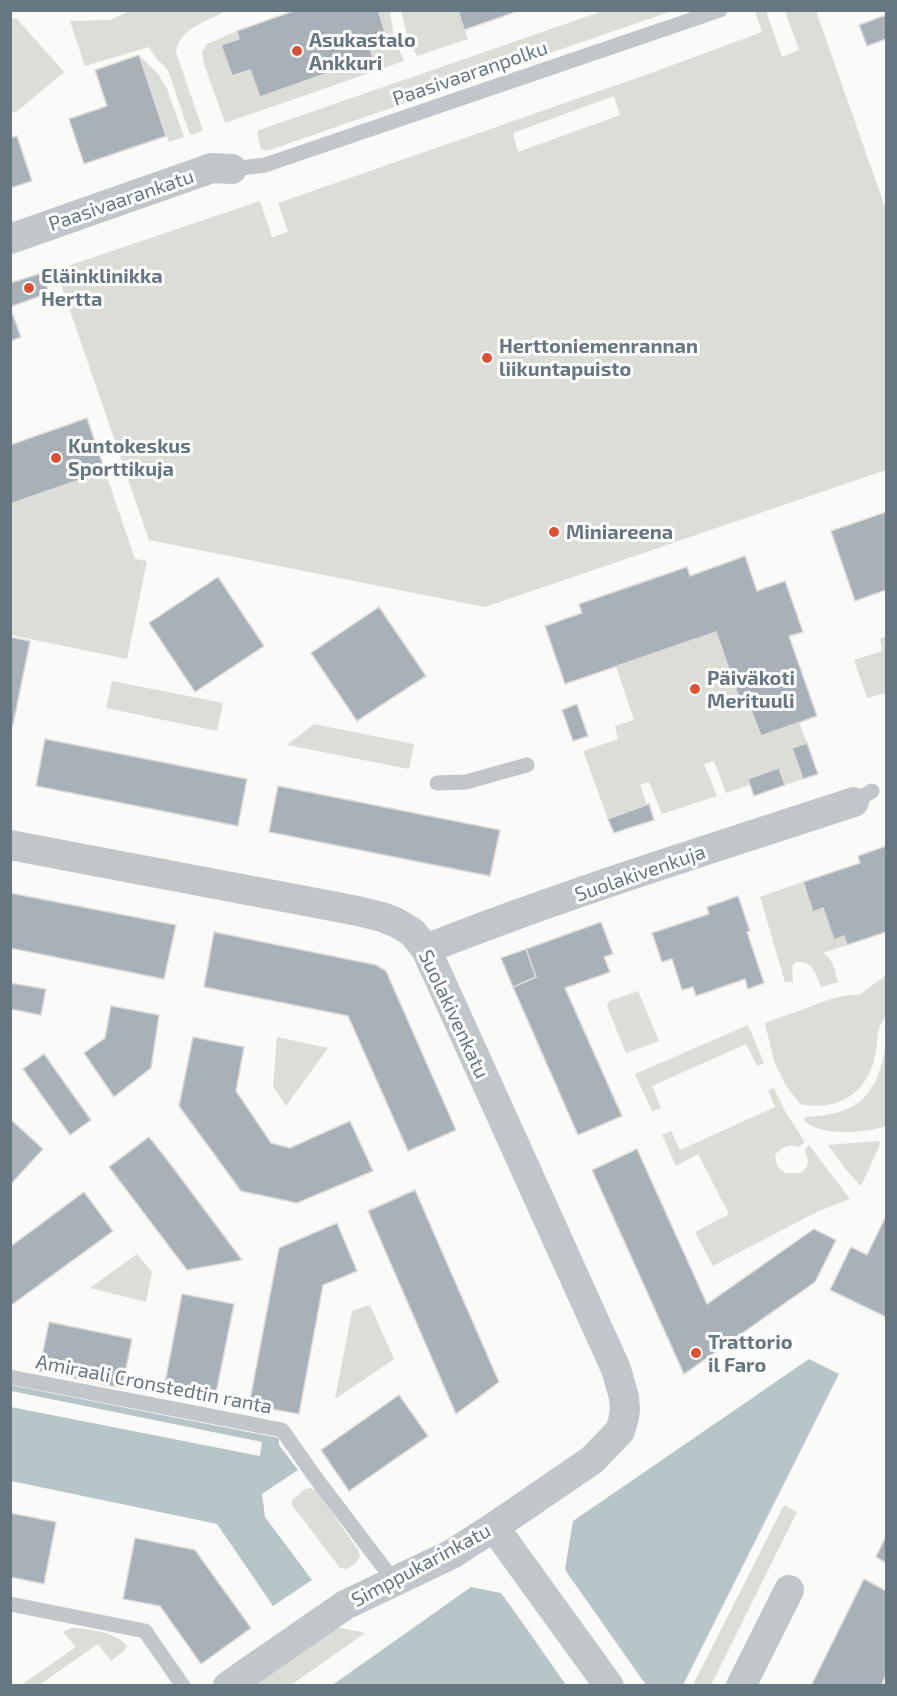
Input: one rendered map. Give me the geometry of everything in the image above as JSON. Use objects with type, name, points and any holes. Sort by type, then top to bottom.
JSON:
[{"type":"street","name":"Paasivaarankatu","points":[[10,239],[212,168],[232,169]]},
{"type":"street","name":"Suolakivenkuja","points":[[426,948],[634,874],[863,797]]},
{"type":"street","name":"Suolakivenkatu","points":[[10,845],[382,917],[412,932],[426,948],[616,1369],[624,1397],[625,1410]]},
{"type":"street","name":"Simppukarinkatu","points":[[228,1686],[345,1605],[452,1554],[592,1460],[620,1431],[625,1410]]},
{"type":"street","points":[[494,1527],[609,1686]]},
{"type":"street","points":[[741,1686],[789,1590]]},
{"type":"lane","name":"Paasivaaranpolku","points":[[232,169],[265,165],[720,10]]},
{"type":"lane","points":[[437,783],[466,782],[527,765]]},
{"type":"lane","name":"Amiraali Cronstedtin ranta","points":[[10,1377],[282,1430],[394,1581]]},
{"type":"lane","points":[[10,1604],[145,1631],[183,1686]]},
{"type":"shaded area","points":[[132,10],[161,11],[162,13],[163,11],[221,11],[222,13],[187,32],[178,44],[176,52],[203,131],[190,135],[168,70],[149,47],[85,66],[70,21],[110,20]]},
{"type":"shaded area","points":[[390,10],[394,38],[404,61],[225,123],[204,64],[202,52],[207,44],[237,31],[239,39],[221,45],[232,76],[250,70],[260,96],[372,56],[366,39],[385,32],[378,11]]},
{"type":"shaded area","points":[[401,11],[458,11],[468,39],[417,56],[407,35]]},
{"type":"shaded area","points":[[603,11],[672,11],[278,147],[266,151],[261,149],[257,134],[259,130]]},
{"type":"shaded area","name":"Herttoniemenrannan liikuntapuisto","points":[[755,11],[766,11],[782,57],[799,50],[785,11],[816,11],[886,210],[886,470],[485,607],[149,540],[56,270],[260,201],[272,237],[288,232],[278,203],[762,32]],"holes":[[[614,96],[620,115],[518,152],[513,133]]]},
{"type":"shaded area","points":[[16,18],[64,72],[15,113],[10,109],[10,19]]},
{"type":"shaded area","points":[[139,55],[159,75],[167,89],[184,137],[169,142]]},
{"type":"shaded area","points":[[105,471],[135,559],[147,561],[127,659],[11,635],[11,504]]},
{"type":"shaded area","points":[[716,632],[760,735],[799,722],[807,743],[792,748],[803,779],[785,785],[779,768],[748,779],[750,785],[726,793],[714,761],[704,764],[717,796],[662,814],[649,782],[640,785],[647,805],[608,819],[583,751],[618,739],[615,726],[634,720],[616,666]]},
{"type":"shaded area","points":[[886,637],[886,693],[867,698],[854,660],[882,651],[880,639]]},
{"type":"shaded area","points":[[112,681],[223,703],[217,731],[106,708]]},
{"type":"shaded area","points":[[314,724],[414,744],[409,769],[287,745]]},
{"type":"shaded area","points":[[803,882],[813,911],[823,908],[834,939],[844,936],[847,945],[823,953],[831,962],[838,982],[821,987],[813,969],[802,962],[796,962],[792,966],[793,982],[785,982],[760,897]]},
{"type":"shaded area","points":[[886,975],[887,1008],[867,1078],[850,1096],[840,1102],[814,1106],[800,1104],[785,1084],[774,1061],[765,1023],[831,999],[861,994]]},
{"type":"shaded area","points":[[638,991],[659,1041],[626,1053],[607,1006],[609,1001]]},
{"type":"shaded area","points":[[748,1025],[764,1063],[757,1066],[746,1044],[652,1086],[661,1108],[652,1111],[635,1074]]},
{"type":"shaded area","points":[[277,1037],[328,1048],[286,1106],[273,1086]]},
{"type":"shaded area","points":[[886,1045],[886,1126],[843,1132],[820,1129],[804,1120],[805,1117],[839,1112],[862,1100],[877,1078]]},
{"type":"shaded area","points":[[774,1088],[786,1113],[805,1142],[799,1147],[786,1146],[775,1155],[777,1166],[785,1173],[801,1173],[807,1167],[808,1160],[805,1150],[809,1145],[850,1199],[819,1211],[713,1266],[695,1232],[729,1214],[698,1154],[676,1166],[662,1135],[671,1131],[680,1150],[775,1107],[768,1090]]},
{"type":"shaded area","points":[[878,1141],[879,1147],[861,1186],[828,1145]]},
{"type":"shaded area","points":[[137,1254],[152,1272],[146,1302],[90,1288]]},
{"type":"shaded area","points":[[370,1305],[394,1359],[335,1399],[352,1311]]},
{"type":"shaded area","points":[[809,1359],[839,1374],[683,1685],[331,1686],[471,1587],[501,1593],[517,1615],[570,1577],[565,1569],[573,1521]]},
{"type":"shaded area","points":[[10,1385],[279,1438],[279,1445],[298,1470],[262,1494],[265,1517],[312,1580],[273,1606],[217,1524],[11,1481]]},
{"type":"shaded area","points":[[311,1488],[317,1491],[358,1550],[360,1556],[355,1564],[347,1569],[340,1568],[292,1505],[292,1500],[305,1489]]},
{"type":"shaded area","points":[[784,1505],[797,1512],[711,1685],[693,1685]]},
{"type":"shaded area","points":[[332,1626],[365,1633],[291,1685],[255,1685]]},
{"type":"shaded area","points":[[71,1628],[93,1630],[110,1635],[123,1641],[127,1646],[111,1661],[98,1644],[39,1685],[21,1685],[76,1647],[63,1632]]},
{"type":"pier","points":[[11,1391],[262,1442],[260,1456],[11,1407]]},
{"type":"pier","points":[[570,1577],[646,1685],[566,1685],[517,1615]]},
{"type":"building","name":"Asukastalo Ankkuri","points":[[296,10],[378,10],[385,32],[366,39],[373,57],[260,97],[250,70],[232,76],[221,45],[239,39],[237,31]]},
{"type":"building","points":[[458,10],[521,10],[464,30]]},
{"type":"building","points":[[886,15],[886,39],[867,46],[859,25]]},
{"type":"building","points":[[139,55],[166,136],[84,164],[69,119],[107,106],[95,70]]},
{"type":"building","points":[[17,136],[32,181],[10,188],[10,138]]},
{"type":"building","name":"Eläinklinikka Hertta","points":[[42,273],[49,293],[10,307],[10,283]]},
{"type":"building","name":"Eläinklinikka Hertta","points":[[10,307],[21,337],[10,341]]},
{"type":"building","name":"Kuntokeskus Sporttikuja","points":[[87,418],[105,471],[10,504],[10,445]]},
{"type":"building","points":[[886,512],[886,590],[855,601],[831,531]]},
{"type":"building","points":[[745,556],[757,591],[785,581],[803,632],[789,636],[817,716],[761,736],[751,710],[744,712],[716,632],[565,684],[545,626],[582,613],[579,604],[687,567],[690,576]]},
{"type":"building","points":[[218,577],[264,646],[195,692],[149,623]]},
{"type":"building","points":[[379,607],[426,676],[357,721],[311,653]]},
{"type":"building","points":[[10,637],[30,641],[13,725],[10,725]]},
{"type":"building","points":[[577,704],[588,736],[573,741],[562,710]]},
{"type":"building","points":[[45,739],[247,779],[238,826],[36,786]]},
{"type":"building","points":[[807,743],[818,774],[803,779],[792,748]]},
{"type":"building","points":[[779,768],[785,785],[754,796],[748,779]]},
{"type":"building","points":[[278,786],[500,830],[490,876],[269,832]]},
{"type":"building","points":[[649,804],[654,820],[614,833],[608,819]]},
{"type":"building","points":[[886,846],[886,932],[847,945],[844,936],[834,940],[823,908],[813,912],[803,882],[860,863],[858,856]]},
{"type":"building","points":[[10,893],[176,925],[164,979],[10,948]]},
{"type":"building","points":[[738,896],[764,983],[748,989],[745,979],[696,996],[693,987],[682,990],[672,959],[662,962],[652,933],[709,914],[707,907]]},
{"type":"building","points":[[601,922],[613,954],[604,957],[610,972],[565,988],[622,1116],[578,1135],[513,987],[536,977],[526,949]]},
{"type":"building","points":[[214,932],[376,965],[386,971],[456,1130],[408,1151],[348,1016],[204,987]]},
{"type":"building","points":[[526,949],[536,977],[513,987],[501,958]]},
{"type":"building","points":[[10,983],[46,989],[41,1015],[10,1009]]},
{"type":"building","points":[[111,1006],[159,1015],[151,1068],[114,1097],[84,1053],[105,1038]]},
{"type":"building","points":[[193,1037],[244,1047],[236,1091],[271,1143],[290,1148],[350,1121],[373,1171],[297,1203],[241,1191],[179,1106]]},
{"type":"building","points":[[44,1054],[91,1120],[70,1135],[23,1069]]},
{"type":"building","points":[[10,1119],[43,1149],[10,1185]]},
{"type":"building","points":[[149,1137],[242,1260],[187,1270],[109,1167]]},
{"type":"building","points":[[637,1149],[707,1304],[814,1229],[836,1240],[815,1282],[684,1374],[592,1170]]},
{"type":"building","points":[[415,1190],[499,1382],[456,1414],[368,1211]]},
{"type":"building","points":[[84,1192],[113,1231],[10,1306],[10,1247]]},
{"type":"building","points":[[886,1216],[886,1317],[830,1290],[851,1247],[867,1255]]},
{"type":"building","points":[[337,1223],[357,1271],[323,1285],[299,1414],[249,1405],[279,1248]]},
{"type":"building","points":[[182,1294],[234,1304],[215,1398],[164,1388]]},
{"type":"building","points":[[49,1322],[132,1339],[122,1388],[39,1371]]},
{"type":"building","points":[[399,1395],[428,1436],[349,1491],[321,1450]]},
{"type":"building","points":[[10,1513],[56,1522],[44,1584],[10,1577]]},
{"type":"building","points":[[886,1536],[886,1563],[876,1557]]},
{"type":"building","points":[[135,1538],[195,1550],[251,1628],[201,1664],[160,1606],[123,1599]]},
{"type":"building","points":[[864,1579],[886,1591],[886,1675],[881,1686],[811,1686]]},
{"type":"place","name":"Asukastalo Ankkuri","points":[[297,51]]},
{"type":"place","name":"Eläinklinikka Hertta","points":[[29,288]]},
{"type":"place","name":"Herttoniemenrannan liikuntapuisto","points":[[487,358]]},
{"type":"place","name":"Kuntokeskus Sporttikuja","points":[[56,458]]},
{"type":"place","name":"Miniareena","points":[[554,532]]},
{"type":"place","name":"Päiväkoti Merituuli","points":[[695,689]]},
{"type":"place","name":"Trattorio il Faro","points":[[696,1353]]}]
